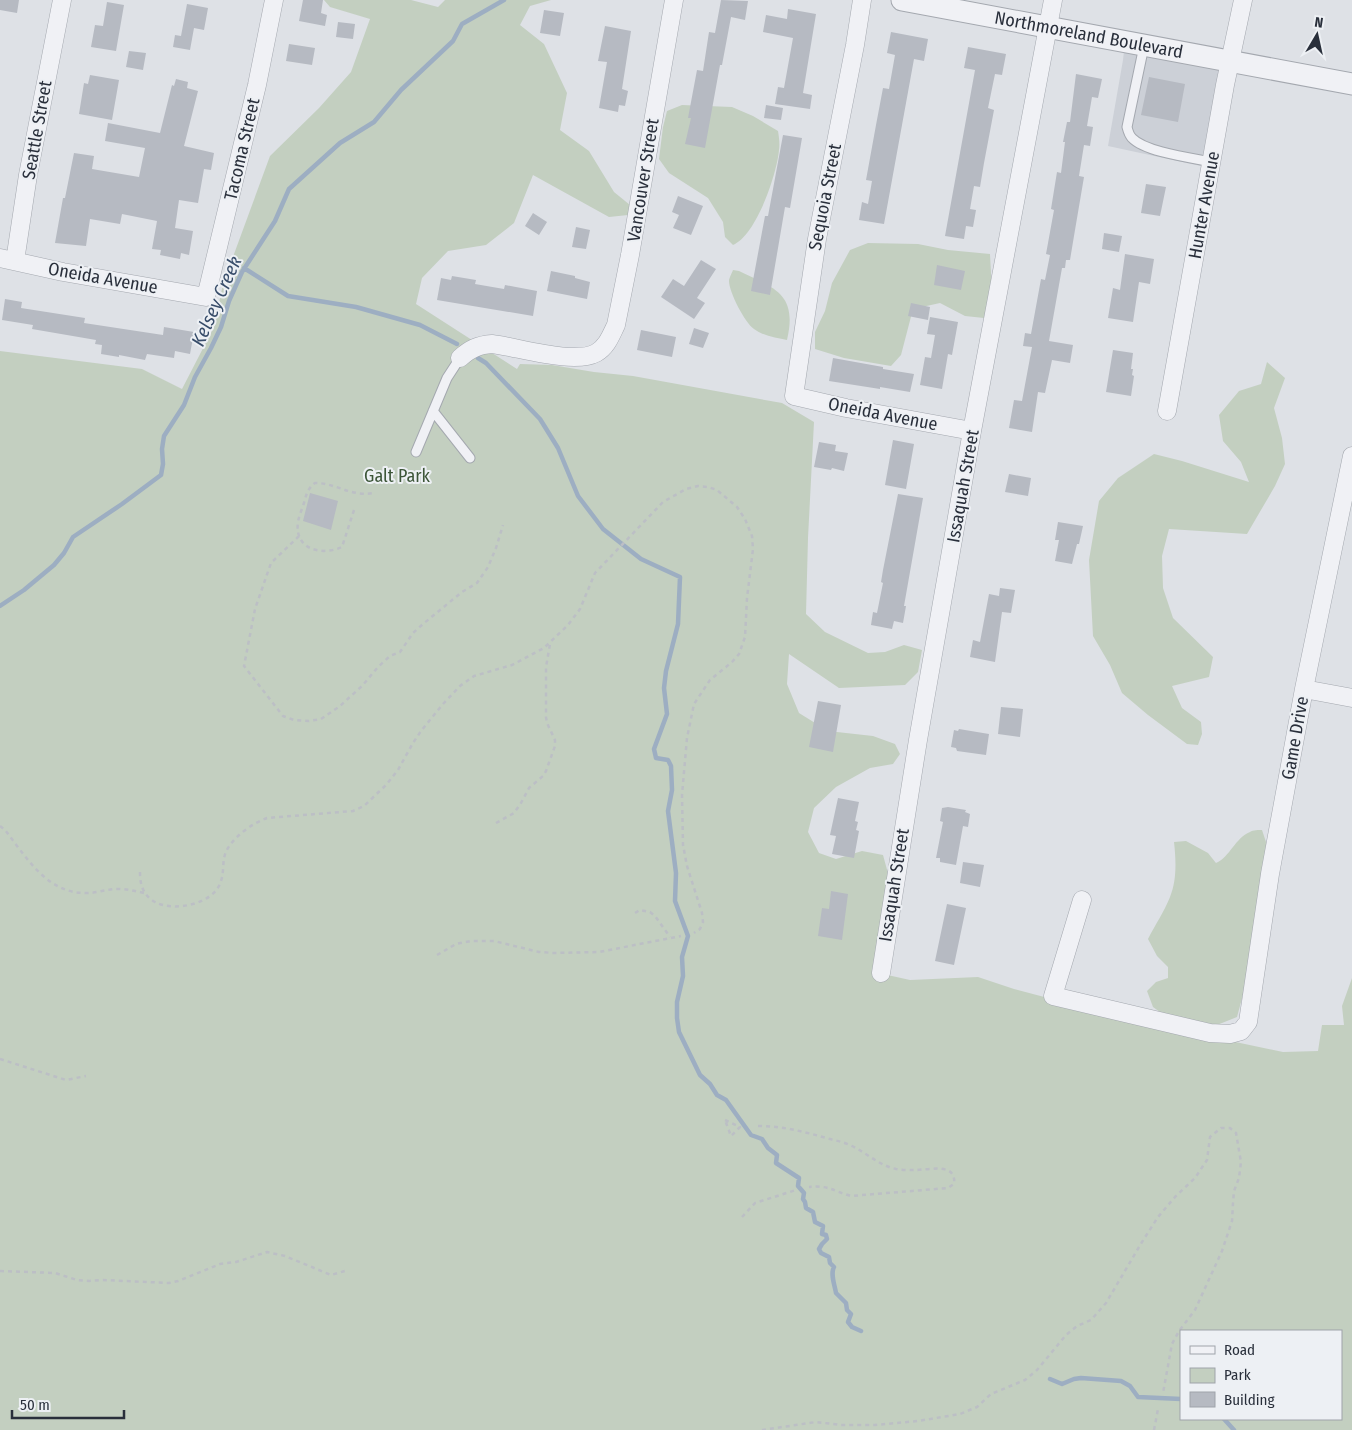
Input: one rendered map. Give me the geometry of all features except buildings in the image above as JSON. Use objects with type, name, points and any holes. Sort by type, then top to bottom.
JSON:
[{"type":"street","name":"Seattle Street","points":[[7,259],[29,171],[62,0]]},
{"type":"street","name":"Tacoma Street","points":[[206,296],[257,85],[274,0]]},
{"type":"street","name":"Vancouver Street","points":[[460,358],[470,349],[482,345],[504,346],[579,358],[595,354],[604,346],[616,325],[674,0]]},
{"type":"street","name":"Sequoia Street","points":[[794,396],[817,239],[862,0]]},
{"type":"street","name":"Northmoreland Boulevard","points":[[902,0],[1352,84]]},
{"type":"street","name":"Issaquah Street","points":[[881,973],[918,740],[972,431],[1053,0]]},
{"type":"street","name":"Hunter Avenue","points":[[1167,411],[1212,162],[1223,61],[1243,0]]},
{"type":"street","name":"Oneida Avenue","points":[[7,259],[63,272],[206,296]]},
{"type":"street","name":"Oneida Avenue","points":[[794,396],[855,410],[972,431]]},
{"type":"street","name":"Game Drive","points":[[1082,900],[1053,996],[1210,1033],[1230,1034],[1241,1031],[1248,1022],[1270,874],[1304,689],[1352,456]]},
{"type":"street","points":[[1304,689],[1352,698]]},
{"type":"lane","points":[[1144,46],[1127,127],[1130,137],[1141,144],[1163,152],[1212,162]]},
{"type":"lane","points":[[416,452],[447,378],[460,358]]},
{"type":"lane","points":[[433,411],[470,458]]},
{"type":"path","points":[[354,510],[342,547],[327,552],[312,550],[306,546],[299,536],[297,524],[299,517],[308,491],[315,482],[354,494],[374,494]]},
{"type":"path","points":[[140,872],[141,886],[144,893],[154,901],[161,904],[198,904],[216,891],[221,881],[223,857],[233,840],[259,821],[267,818],[353,811],[364,806],[386,785],[398,770],[421,731],[460,686],[474,676],[512,665],[550,642],[568,626],[580,609],[595,572],[663,502],[686,488],[708,487],[717,490],[737,506],[752,536],[753,549],[747,598],[745,637],[739,654],[710,680],[694,704],[687,738],[682,795],[683,845],[703,922],[700,929],[694,933]]},
{"type":"path","points":[[299,536],[271,563],[256,609],[244,666],[283,716],[294,720],[309,721],[321,719],[340,706],[390,656],[400,652],[423,624],[462,592],[477,583],[488,567],[503,525]]},
{"type":"path","points":[[496,823],[514,813],[522,803],[528,788],[543,776],[555,746],[555,740],[546,717],[546,668],[550,642]]},
{"type":"path","points":[[0,826],[40,873],[58,887],[87,893],[118,889],[144,893]]},
{"type":"path","points":[[635,913],[640,910],[650,912],[671,937]]},
{"type":"path","points":[[437,955],[456,944],[471,941],[494,941],[554,954],[599,952],[681,936]]},
{"type":"path","points":[[0,1059],[66,1080],[86,1076]]},
{"type":"path","points":[[725,1120],[732,1124],[740,1127],[731,1136],[725,1120]]},
{"type":"path","points":[[758,1126],[776,1126],[814,1133],[844,1142],[880,1164],[896,1169],[945,1169],[952,1173],[955,1179],[954,1184],[948,1188],[851,1196],[839,1193],[829,1187],[809,1187]]},
{"type":"path","points":[[762,1430],[816,1422],[875,1425],[918,1421],[960,1414],[977,1407],[991,1394],[1025,1380],[1037,1370],[1066,1335],[1077,1326],[1091,1320],[1106,1303],[1158,1217],[1174,1197],[1195,1178],[1207,1160],[1210,1137],[1221,1128],[1230,1128],[1236,1134],[1241,1162],[1239,1178],[1234,1191],[1232,1221],[1222,1252],[1195,1310],[1172,1344],[1163,1393]]},
{"type":"path","points":[[742,1217],[754,1203],[796,1190]]},
{"type":"path","points":[[0,1271],[55,1273],[77,1280],[89,1281],[168,1283],[178,1281],[220,1264],[236,1262],[267,1252],[285,1256],[331,1275],[344,1271]]},
{"type":"path","points":[[1154,1430],[1158,1410]]},
{"type":"shaded area","points":[[1125,42],[1230,62],[1210,168],[1108,146]]},
{"type":"green space","name":"Galt Park","points":[[324,0],[411,0],[438,7],[445,0],[551,0],[530,6],[520,25],[544,44],[567,93],[560,130],[589,151],[614,192],[630,205],[628,215],[609,217],[533,175],[514,223],[486,245],[448,251],[422,278],[416,304],[517,369],[520,364],[552,365],[633,376],[782,403],[814,422],[806,614],[825,632],[868,653],[885,652],[904,645],[922,650],[918,672],[905,685],[839,688],[789,654],[787,684],[799,713],[828,731],[873,736],[895,744],[900,754],[893,764],[870,768],[836,787],[814,808],[808,832],[819,853],[836,859],[862,851],[883,855],[889,877],[874,972],[910,980],[978,977],[1014,989],[1127,1019],[1283,1052],[1318,1051],[1322,1025],[1344,1025],[1342,1006],[1352,978],[1352,1430],[0,1430],[0,351],[142,369],[182,389],[214,327],[223,284],[270,156],[319,108],[351,72],[370,19],[330,7]]},
{"type":"green space","points":[[682,105],[732,107],[753,116],[778,131],[777,161],[770,188],[750,230],[733,245],[725,237],[723,222],[708,198],[669,173],[659,159],[667,111]]},
{"type":"green space","points":[[868,243],[918,244],[948,250],[990,254],[992,293],[984,318],[965,316],[940,303],[913,309],[901,355],[891,366],[844,358],[815,349],[815,332],[825,311],[832,283],[850,250]]},
{"type":"green space","points":[[733,270],[763,282],[780,294],[786,302],[789,312],[790,324],[787,340],[762,333],[750,326],[746,321],[730,286],[729,280]]},
{"type":"green space","points":[[1267,362],[1285,378],[1274,408],[1282,438],[1285,464],[1275,486],[1247,534],[1169,529],[1162,556],[1163,588],[1173,618],[1213,657],[1209,677],[1172,686],[1182,708],[1201,722],[1202,734],[1198,745],[1187,744],[1122,693],[1110,665],[1093,636],[1089,560],[1099,501],[1118,478],[1154,454],[1249,482],[1241,462],[1223,441],[1219,415],[1239,391],[1261,384]]},
{"type":"green space","points":[[1262,830],[1267,845],[1248,976],[1237,1017],[1212,1027],[1164,1015],[1153,1007],[1147,991],[1156,982],[1168,978],[1168,967],[1157,956],[1148,939],[1165,908],[1174,884],[1174,842],[1186,841],[1208,853],[1216,863],[1245,835],[1253,831]]},
{"type":"waterway","name":"Kelsey Creek","points":[[0,606],[24,590],[54,565],[64,553],[73,537],[161,475],[164,436],[184,405],[195,377],[221,327],[229,301],[242,272],[275,221],[289,189],[340,143],[374,122],[401,90],[453,41],[462,24],[504,0]]},
{"type":"waterway","points":[[244,268],[288,296],[356,307],[420,325],[457,344]]},
{"type":"waterway","points":[[478,358],[486,363],[540,419],[558,448],[578,496],[603,529],[641,559],[680,577],[678,624],[666,671],[664,688],[667,714],[654,749],[656,758],[668,760],[671,766],[672,790],[668,811],[676,873],[675,901],[688,936],[682,957],[683,976],[677,1002],[679,1032],[700,1075],[710,1084],[717,1095],[726,1100],[751,1135],[762,1139],[768,1148],[777,1155],[776,1163],[799,1178],[798,1186],[804,1193],[803,1199],[806,1208],[813,1212],[815,1222],[823,1226],[822,1234],[826,1235],[827,1239],[819,1249],[821,1253],[829,1257],[830,1263],[834,1267],[833,1276],[836,1293],[846,1303],[847,1310],[851,1314],[848,1322],[852,1327],[861,1331]]},
{"type":"waterway","points":[[1050,1379],[1062,1384],[1081,1378],[1121,1381],[1130,1386],[1138,1397],[1180,1399]]},
{"type":"waterway","points":[[1225,1420],[1234,1430]]}]
